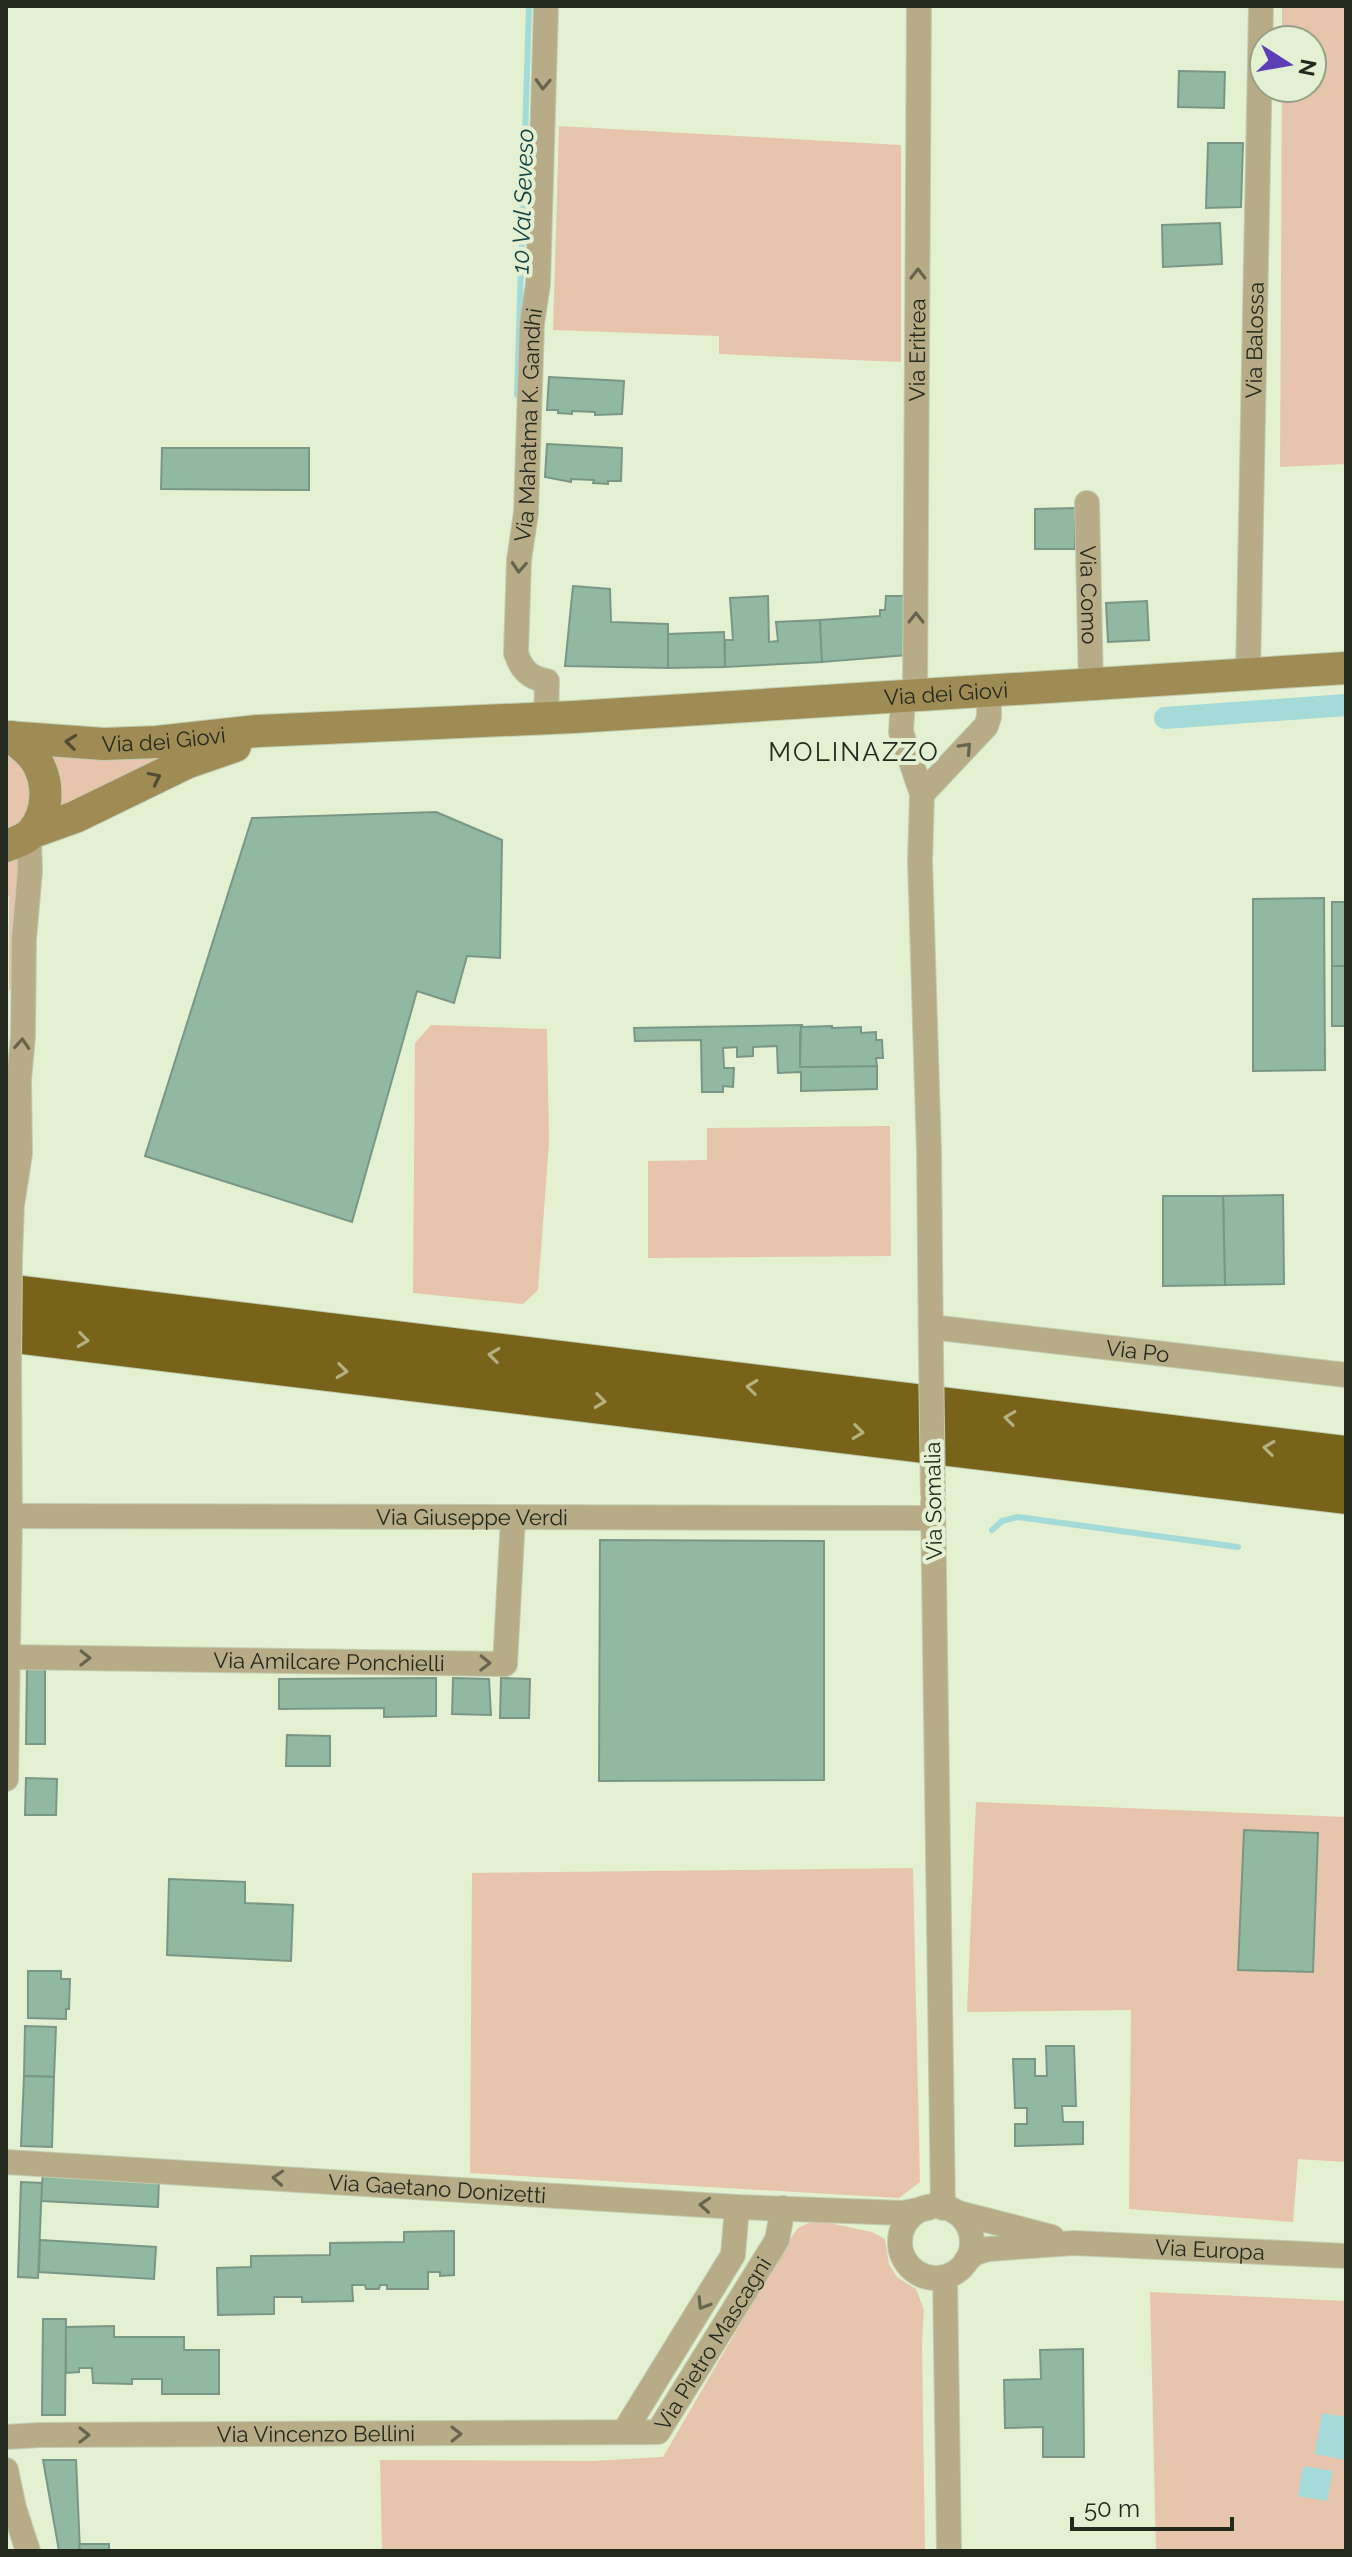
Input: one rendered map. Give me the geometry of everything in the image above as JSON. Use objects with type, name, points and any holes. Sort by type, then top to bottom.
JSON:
[{"type":"highway","points":[[8,1276],[1346,1457]]},
{"type":"highway","points":[[7,1348],[842,1430],[1346,1493]]},
{"type":"main road","name":"Via dei Giovi","points":[[9,737],[115,744],[316,727],[546,718],[1346,668]]},
{"type":"main road","name":"Via dei Giovi","points":[[23,838],[220,750],[316,727]]},
{"type":"main road","points":[[9,737],[27,749],[43,775],[45,805],[41,819],[23,838]]},
{"type":"street","name":"Via Mahatma K. Gandhi","points":[[546,6],[538,284],[532,323],[526,513],[519,560],[516,653],[519,664],[526,672],[533,678],[547,681],[546,718]]},
{"type":"street","name":"Via Eritrea","points":[[909,696],[919,6]]},
{"type":"street","name":"Via Balossa","points":[[1248,674],[1261,6]]},
{"type":"street","name":"Via Como","points":[[1087,503],[1091,686]]},
{"type":"street","points":[[922,794],[986,726],[989,692]]},
{"type":"street","name":"Via Somalia","points":[[909,696],[901,732],[922,794],[920,861],[931,1327],[942,2209]]},
{"type":"street","points":[[28,891],[48,846],[75,817]]},
{"type":"street","points":[[6,1779],[10,1516],[8,1276],[12,1205],[20,1154],[19,1080],[28,891],[23,838]]},
{"type":"street","points":[[6,1179],[12,1205]]},
{"type":"street","name":"Via Po","points":[[931,1327],[1346,1375]]},
{"type":"street","name":"Via Giuseppe Verdi","points":[[10,1516],[513,1518],[933,1507]]},
{"type":"street","name":"Via Amilcare Ponchielli","points":[[7,1642],[505,1664],[513,1518]]},
{"type":"street","name":"Via Gaetano Donizetti","points":[[6,2162],[737,2207],[903,2213],[942,2209]]},
{"type":"street","name":"Via Pietro Mascagni","points":[[624,2432],[733,2255],[737,2207]]},
{"type":"street","name":"Via Pietro Mascagni","points":[[624,2432],[658,2432],[777,2240],[783,2208]]},
{"type":"street","points":[[868,2212],[888,2225],[897,2237],[901,2249],[905,2260],[917,2273],[930,2278],[954,2273],[966,2261],[971,2246],[970,2233],[966,2224],[942,2209],[917,2212],[906,2222],[901,2233],[901,2249]]},
{"type":"street","name":"Via Europa","points":[[942,2209],[1074,2243]]},
{"type":"street","name":"Via Europa","points":[[966,2261],[981,2250],[1074,2243],[1346,2256]]},
{"type":"street","points":[[945,2277],[949,2551]]},
{"type":"street","name":"Via Vincenzo Bellini","points":[[6,2437],[624,2432]]},
{"type":"street","points":[[6,2470],[28,2551]]},
{"type":"shaded area","points":[[1282,6],[1346,6],[1346,464],[1280,467],[1282,104],[1328,104],[1328,24],[1282,24]]},
{"type":"shaded area","points":[[559,126],[901,145],[901,362],[719,354],[719,336],[553,330]]},
{"type":"shaded area","points":[[49,750],[158,752],[163,759],[56,814]]},
{"type":"shaded area","points":[[6,756],[23,766],[31,788],[28,815],[6,833]]},
{"type":"shaded area","points":[[18,857],[21,862],[14,990],[9,990],[6,859]]},
{"type":"shaded area","points":[[431,1025],[547,1029],[549,1143],[538,1290],[523,1304],[413,1293],[415,1043]]},
{"type":"shaded area","points":[[890,1126],[891,1256],[648,1258],[648,1161],[707,1160],[707,1128]]},
{"type":"shaded area","points":[[976,1802],[1346,1817],[1346,2162],[1298,2159],[1293,2222],[1129,2209],[1131,2010],[967,2012]]},
{"type":"shaded area","points":[[913,1868],[920,2182],[899,2198],[470,2173],[472,1873]]},
{"type":"shaded area","points":[[815,2220],[872,2232],[885,2239],[889,2264],[897,2277],[916,2289],[924,2310],[925,2551],[382,2551],[380,2460],[592,2461],[663,2457],[788,2242],[798,2228]]},
{"type":"shaded area","points":[[1150,2292],[1346,2301],[1346,2551],[1156,2551]]},
{"type":"water","points":[[1322,2413],[1346,2417],[1346,2460],[1315,2454]]},
{"type":"water","points":[[1303,2466],[1333,2471],[1327,2501],[1298,2496]]},
{"type":"building","points":[[1179,71],[1225,72],[1224,108],[1178,107]]},
{"type":"building","points":[[1208,143],[1243,143],[1241,207],[1206,208]]},
{"type":"building","points":[[1220,223],[1222,264],[1163,267],[1162,225]]},
{"type":"building","points":[[549,377],[624,381],[622,414],[595,415],[595,412],[572,411],[572,414],[547,410]]},
{"type":"building","points":[[547,444],[622,448],[621,481],[608,481],[608,484],[593,483],[594,480],[571,479],[571,482],[545,477]]},
{"type":"building","points":[[162,448],[309,448],[309,490],[161,489]]},
{"type":"building","points":[[1075,508],[1075,549],[1035,549],[1035,509]]},
{"type":"building","points":[[573,586],[610,589],[611,622],[668,624],[668,668],[565,666]]},
{"type":"building","points":[[768,596],[769,642],[778,641],[776,622],[820,620],[822,662],[725,667],[725,640],[733,640],[730,598]]},
{"type":"building","points":[[886,596],[909,596],[907,655],[822,662],[820,620],[880,616],[880,610],[885,610]]},
{"type":"building","points":[[1147,601],[1149,640],[1108,642],[1106,603]]},
{"type":"building","points":[[724,632],[725,667],[668,668],[668,634]]},
{"type":"building","points":[[436,812],[502,840],[500,958],[467,956],[454,1003],[417,991],[352,1222],[145,1156],[252,818]]},
{"type":"building","points":[[1324,898],[1325,1070],[1253,1071],[1253,899]]},
{"type":"building","points":[[1332,902],[1346,902],[1346,966],[1332,966]]},
{"type":"building","points":[[1332,966],[1346,966],[1346,1026],[1332,1026]]},
{"type":"building","points":[[802,1025],[800,1067],[877,1066],[877,1089],[801,1091],[801,1072],[778,1073],[777,1046],[753,1047],[753,1056],[737,1057],[737,1047],[723,1048],[724,1068],[734,1068],[733,1087],[723,1086],[723,1092],[702,1092],[701,1040],[635,1041],[634,1028]]},
{"type":"building","points":[[801,1027],[861,1027],[861,1033],[876,1032],[876,1040],[882,1040],[883,1058],[876,1058],[877,1066],[800,1067]]},
{"type":"building","points":[[1283,1195],[1284,1284],[1225,1285],[1223,1196]]},
{"type":"building","points":[[1163,1196],[1223,1196],[1225,1285],[1163,1286]]},
{"type":"building","points":[[600,1540],[824,1541],[824,1780],[599,1781]]},
{"type":"building","points":[[27,1669],[45,1669],[45,1744],[26,1744]]},
{"type":"building","points":[[436,1678],[436,1716],[384,1717],[384,1708],[279,1709],[279,1679]]},
{"type":"building","points":[[453,1678],[489,1679],[491,1715],[452,1714]]},
{"type":"building","points":[[501,1678],[530,1679],[529,1718],[500,1718]]},
{"type":"building","points":[[287,1735],[330,1736],[330,1766],[286,1766]]},
{"type":"building","points":[[26,1778],[57,1779],[56,1815],[25,1815]]},
{"type":"building","points":[[1244,1830],[1318,1833],[1313,1972],[1238,1970]]},
{"type":"building","points":[[169,1879],[245,1882],[245,1903],[293,1905],[291,1961],[167,1955]]},
{"type":"building","points":[[28,1971],[61,1971],[61,1979],[70,1979],[66,2019],[28,2018]]},
{"type":"building","points":[[25,2026],[56,2027],[54,2077],[24,2076]]},
{"type":"building","points":[[1046,2046],[1074,2046],[1076,2106],[1062,2106],[1063,2122],[1083,2122],[1083,2144],[1015,2146],[1015,2124],[1027,2124],[1027,2108],[1015,2108],[1013,2059],[1035,2059],[1035,2076],[1047,2076]]},
{"type":"building","points":[[24,2076],[54,2077],[52,2147],[21,2146]]},
{"type":"building","points":[[43,2171],[159,2177],[158,2207],[41,2201]]},
{"type":"building","points":[[21,2182],[42,2183],[38,2278],[18,2277]]},
{"type":"building","points":[[454,2231],[454,2275],[440,2276],[440,2272],[428,2272],[428,2289],[387,2289],[387,2285],[380,2285],[379,2289],[366,2289],[365,2285],[352,2285],[353,2301],[302,2302],[302,2297],[274,2297],[274,2314],[218,2315],[217,2268],[251,2267],[251,2256],[330,2255],[330,2243],[404,2242],[404,2232]]},
{"type":"building","points":[[40,2240],[156,2247],[154,2279],[39,2272]]},
{"type":"building","points":[[43,2319],[66,2319],[65,2415],[42,2415]]},
{"type":"building","points":[[114,2326],[114,2337],[184,2337],[184,2350],[219,2350],[219,2394],[162,2394],[162,2379],[132,2379],[132,2384],[93,2383],[92,2368],[79,2368],[79,2372],[66,2373],[66,2327]]},
{"type":"building","points":[[1083,2349],[1084,2457],[1043,2457],[1043,2427],[1005,2428],[1004,2380],[1041,2379],[1040,2350]]},
{"type":"building","points":[[43,2460],[76,2460],[80,2551],[59,2551]]},
{"type":"building","points":[[79,2544],[109,2544],[109,2551],[80,2551]]},
{"type":"waterway","name":"10 Val Seveso","points":[[517,395],[529,6]]},
{"type":"waterway","points":[[1165,718],[1346,705]]},
{"type":"waterway","points":[[992,1530],[1002,1521],[1018,1517],[1238,1547]]},
{"type":"district","name":"MOLINAZZO","points":[[854,752]]}]
